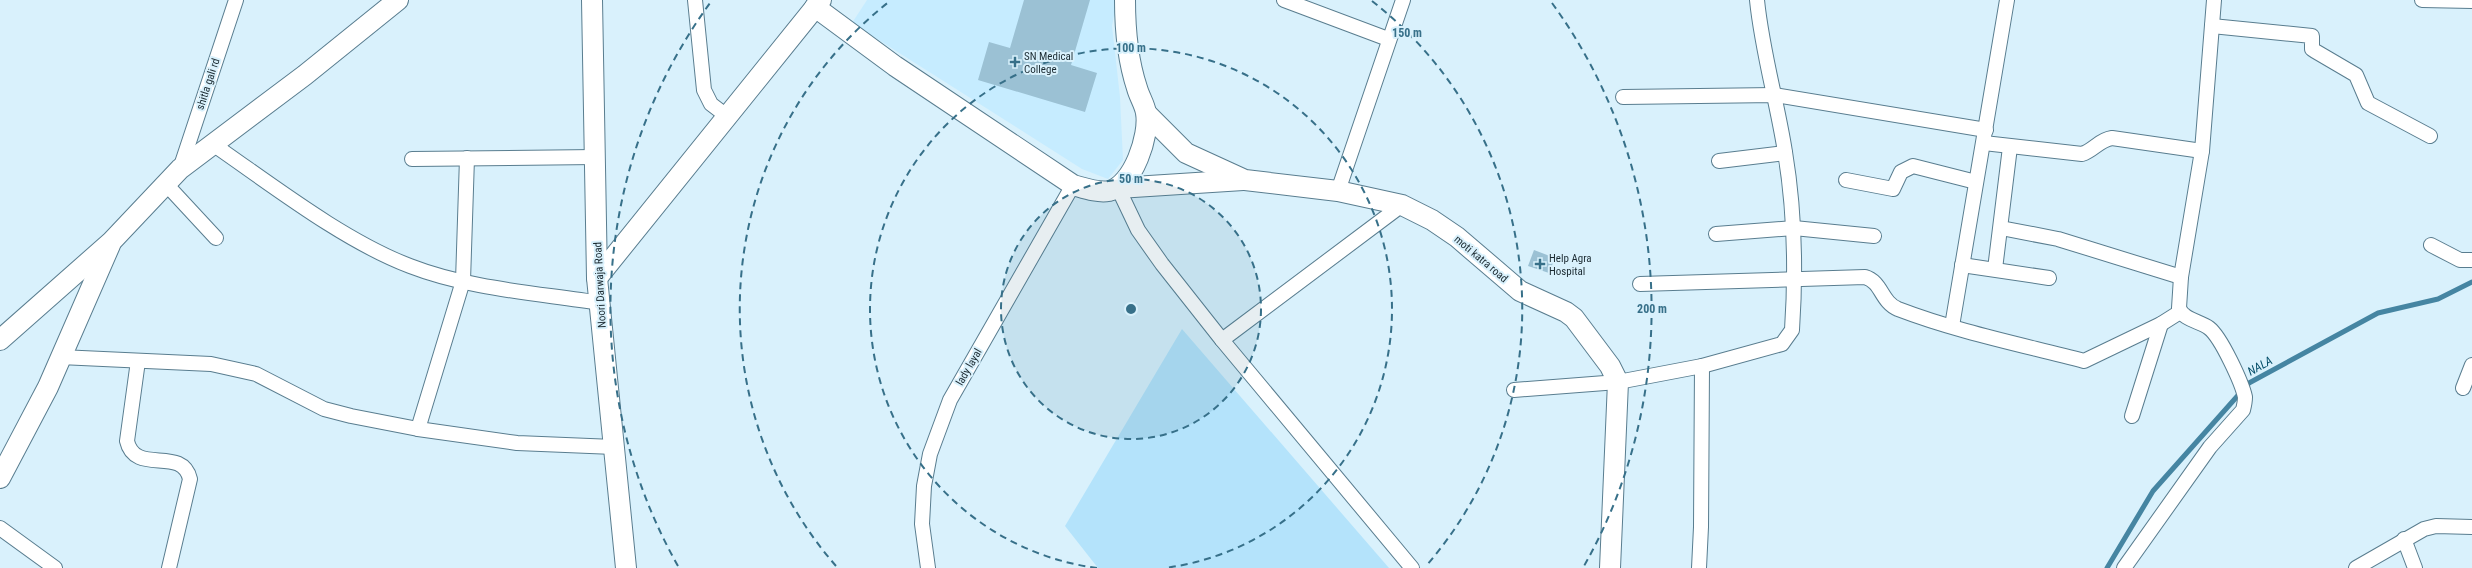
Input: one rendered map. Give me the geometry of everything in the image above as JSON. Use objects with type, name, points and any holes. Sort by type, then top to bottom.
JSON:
[{"type":"street","name":"shitla gali rd","points":[[180,169],[236,0]]},
{"type":"street","points":[[0,340],[111,242],[165,183],[180,169],[214,145],[398,0]]},
{"type":"street","name":"Noori Darwaja Road","points":[[592,0],[597,278],[626,568]]},
{"type":"street","points":[[695,0],[704,90],[711,104],[728,117]]},
{"type":"street","points":[[1118,188],[1139,158],[1143,146],[1146,114],[1136,87],[1132,64],[1126,0]]},
{"type":"street","points":[[1338,191],[1388,38],[1403,0]]},
{"type":"street","points":[[1514,390],[1618,382],[1702,366],[1782,344],[1792,330],[1796,280],[1794,228],[1785,153],[1757,0]]},
{"type":"street","points":[[1952,326],[2007,0]]},
{"type":"street","points":[[2180,312],[2179,302],[2181,277],[2202,150],[2214,0]]},
{"type":"street","points":[[2422,0],[2472,1]]},
{"type":"street","points":[[1290,1],[1388,38]]},
{"type":"street","points":[[597,278],[818,4],[895,66],[1073,185],[1098,191],[1109,191],[1118,188],[1245,180]]},
{"type":"street","points":[[2212,26],[2312,36],[2312,49],[2356,75],[2368,103],[2430,136]]},
{"type":"street","points":[[1623,97],[1775,95],[1985,136],[2010,147],[2082,154],[2092,149],[2100,142],[2112,138],[2202,150]]},
{"type":"street","name":"moti katra road","points":[[1146,114],[1186,153],[1245,180],[1338,191],[1402,205],[1432,220],[1457,238],[1520,291],[1566,312],[1594,342],[1616,375],[1618,382],[1610,568]]},
{"type":"street","points":[[214,145],[341,230],[374,249],[409,266],[462,281],[600,303]]},
{"type":"street","points":[[1995,269],[2010,147]]},
{"type":"street","points":[[1719,161],[1785,153]]},
{"type":"street","points":[[412,159],[596,157]]},
{"type":"street","points":[[418,429],[462,281],[467,158]]},
{"type":"street","points":[[1846,180],[1893,189],[1901,172],[1913,166],[1976,182]]},
{"type":"street","points":[[165,183],[216,238]]},
{"type":"street","name":"lady layal","points":[[928,568],[922,524],[924,486],[930,454],[950,400],[1073,185]]},
{"type":"street","points":[[1118,188],[1138,230],[1222,340],[1412,568]]},
{"type":"street","points":[[1222,340],[1402,205]]},
{"type":"street","points":[[1716,234],[1794,228],[1874,236]]},
{"type":"street","points":[[2001,228],[2058,239],[2181,277]]},
{"type":"street","points":[[0,478],[48,387],[111,242]]},
{"type":"street","points":[[2431,245],[2460,260],[2472,260]]},
{"type":"street","points":[[1962,265],[2049,278]]},
{"type":"street","points":[[1640,284],[1865,277],[1876,283],[1888,304],[1952,326],[2084,361],[2162,324],[2180,312]]},
{"type":"street","points":[[2124,568],[2210,447],[2243,410],[2245,397],[2217,336],[2210,328],[2180,312]]},
{"type":"street","points":[[2132,416],[2162,324]]},
{"type":"street","points":[[60,357],[211,364],[256,374],[324,409],[418,429],[517,443],[614,447]]},
{"type":"street","points":[[138,361],[127,441],[129,449],[133,455],[142,458],[182,464],[188,470],[190,479],[169,568]]},
{"type":"street","points":[[2463,388],[2472,365]]},
{"type":"street","points":[[1699,568],[1701,526],[1702,366]]},
{"type":"street","points":[[2356,568],[2404,539],[2424,529],[2436,526],[2472,527]]},
{"type":"street","points":[[0,528],[56,568]]},
{"type":"street","points":[[2404,539],[2415,568]]},
{"type":"shaded area","name":"SN Medical College","points":[[867,0],[1117,0],[1112,26],[1120,97],[1123,160],[1108,179],[1082,169],[852,23]]},
{"type":"shaded area","points":[[1182,329],[1389,568],[1098,568],[1065,526]]},
{"type":"building","points":[[1024,0],[1090,0],[1071,65],[1097,73],[1085,112],[978,80],[989,42],[1010,48]]},
{"type":"building","points":[[1534,250],[1555,258],[1549,273],[1528,266]]},
{"type":"waterway","name":"NALA","points":[[2107,568],[2153,491],[2249,383],[2378,313],[2438,299],[2472,282]]},
{"type":"place","name":"SN Medical College","points":[[1015,62]]},
{"type":"place","name":"Help Agra Hospital","points":[[1540,264]]}]
